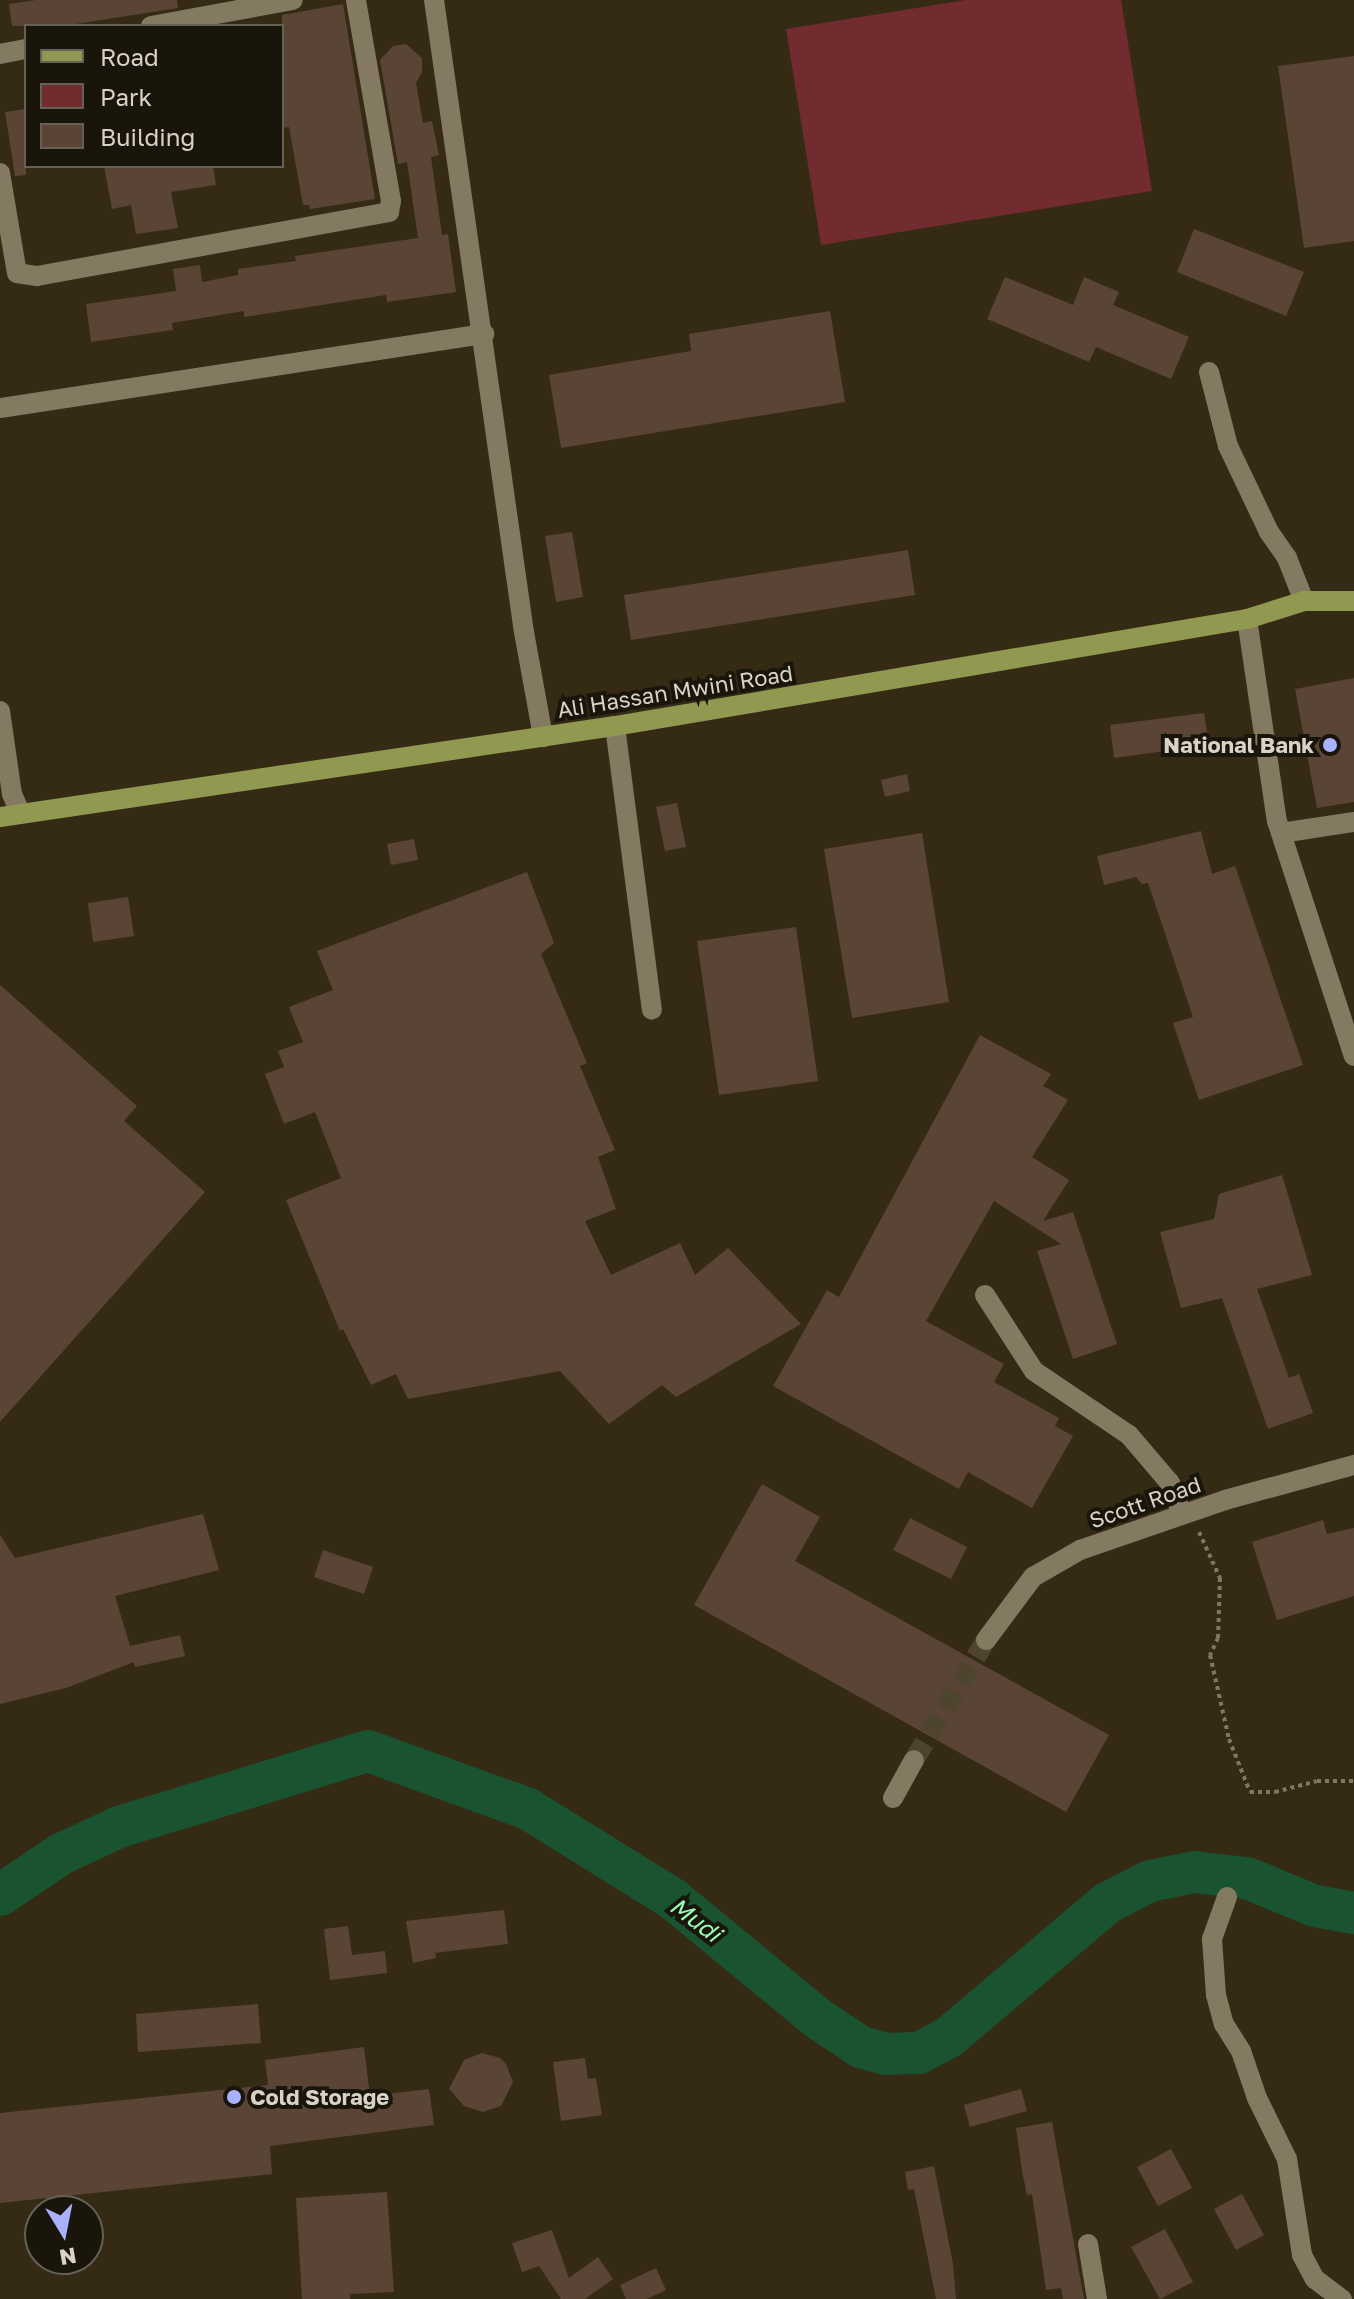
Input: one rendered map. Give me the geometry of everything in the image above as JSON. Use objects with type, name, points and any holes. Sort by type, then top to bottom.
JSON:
[{"type":"main road","name":"Ali Hassan Mwini Road","points":[[10,815],[615,726],[1247,619],[1304,601],[1354,601]]},
{"type":"street","points":[[162,24],[293,0]]},
{"type":"street","points":[[0,173],[5,238],[17,273],[37,276],[389,212],[391,201],[356,0]]},
{"type":"street","points":[[434,0],[484,334],[524,632],[543,737]]},
{"type":"street","points":[[0,54],[24,49]]},
{"type":"street","points":[[0,408],[484,334]]},
{"type":"street","points":[[1209,372],[1228,446],[1269,532],[1287,558],[1304,601]]},
{"type":"street","points":[[1247,619],[1281,833],[1353,1051]]},
{"type":"street","points":[[0,711],[12,794],[10,815]]},
{"type":"street","points":[[615,726],[652,1010]]},
{"type":"street","points":[[1281,833],[1354,822]]},
{"type":"street","points":[[985,1295],[1034,1371],[1129,1435],[1170,1483],[1186,1513]]},
{"type":"street","name":"Scott Road","points":[[986,1640],[1033,1577],[1080,1550],[1186,1513],[1354,1465]]},
{"type":"street","points":[[893,1798],[914,1760]]},
{"type":"street","points":[[1227,1897],[1212,1939],[1216,1995],[1224,2024],[1241,2051],[1257,2098],[1287,2159],[1302,2255],[1315,2279],[1342,2299]]},
{"type":"street","points":[[1088,2244],[1097,2299]]},
{"type":"path","points":[[1186,1513],[1220,1578],[1218,1638],[1210,1655],[1229,1739],[1250,1792],[1275,1792],[1317,1781],[1354,1781]]},
{"type":"green space","points":[[966,0],[1121,0],[1152,191],[821,245],[786,29]]},
{"type":"building","points":[[36,0],[177,0],[178,8],[76,24],[12,26],[9,4]]},
{"type":"building","points":[[343,4],[375,199],[310,209],[309,205],[303,205],[289,127],[284,128],[282,15]]},
{"type":"building","points":[[406,44],[422,58],[422,72],[416,83],[423,123],[432,121],[439,155],[431,157],[442,235],[448,234],[456,292],[387,302],[386,295],[244,317],[244,311],[172,323],[173,330],[91,342],[86,304],[176,291],[173,269],[200,265],[202,282],[238,275],[238,269],[296,261],[295,256],[418,238],[407,162],[398,164],[380,60],[393,46]]},
{"type":"building","points":[[1354,56],[1354,241],[1304,248],[1278,66]]},
{"type":"building","points":[[24,109],[26,175],[15,176],[5,112]]},
{"type":"building","points":[[104,168],[213,168],[216,185],[171,192],[178,228],[136,234],[131,205],[112,209]]},
{"type":"building","points":[[1194,229],[1304,272],[1286,316],[1177,272]]},
{"type":"building","points":[[1005,277],[1073,305],[1084,277],[1119,292],[1113,305],[1189,337],[1171,379],[1096,347],[1089,362],[987,319]]},
{"type":"building","points":[[830,311],[845,402],[561,448],[549,375],[691,351],[689,334]]},
{"type":"building","points":[[572,532],[583,597],[556,602],[545,536]]},
{"type":"building","points":[[908,550],[915,595],[631,640],[624,595]]},
{"type":"building","name":"National Bank","points":[[1354,678],[1354,802],[1317,808],[1295,689]]},
{"type":"building","points":[[1204,713],[1209,745],[1114,758],[1110,725]]},
{"type":"building","points":[[907,774],[910,791],[885,797],[881,780]]},
{"type":"building","points":[[677,803],[686,847],[665,851],[656,807]]},
{"type":"building","points":[[1201,831],[1212,874],[1235,866],[1303,1065],[1199,1100],[1173,1023],[1193,1017],[1148,883],[1142,884],[1136,877],[1104,885],[1097,856]]},
{"type":"building","points":[[922,833],[949,1002],[852,1018],[824,849]]},
{"type":"building","points":[[414,839],[418,860],[391,865],[387,844]]},
{"type":"building","points":[[527,872],[554,943],[541,954],[587,1063],[580,1066],[615,1150],[598,1157],[616,1209],[585,1221],[611,1275],[680,1243],[695,1275],[728,1248],[801,1324],[676,1397],[662,1385],[609,1424],[560,1371],[408,1399],[396,1374],[371,1385],[343,1329],[340,1331],[286,1200],[341,1178],[315,1112],[284,1124],[265,1074],[284,1067],[278,1051],[303,1042],[289,1007],[333,990],[317,951]]},
{"type":"building","points":[[128,897],[134,936],[93,942],[88,903]]},
{"type":"building","points":[[796,927],[818,1081],[719,1095],[697,941]]},
{"type":"building","points":[[0,985],[137,1106],[124,1121],[205,1192],[0,1422]]},
{"type":"building","points":[[980,1035],[1051,1074],[1043,1086],[1068,1100],[1032,1157],[1069,1180],[1043,1221],[1073,1212],[1117,1344],[1073,1359],[1037,1251],[1061,1244],[994,1201],[926,1321],[1004,1364],[994,1382],[1059,1418],[1055,1426],[1073,1436],[1032,1508],[968,1472],[959,1489],[773,1386],[827,1290],[839,1297]]},
{"type":"building","points":[[1282,1175],[1312,1275],[1257,1289],[1289,1378],[1299,1374],[1313,1413],[1268,1429],[1222,1298],[1181,1308],[1160,1232],[1214,1219],[1219,1194]]},
{"type":"building","points":[[762,1484],[820,1517],[795,1561],[1109,1735],[1066,1812],[694,1605]]},
{"type":"building","points":[[203,1514],[219,1570],[115,1596],[130,1646],[180,1635],[185,1656],[135,1667],[134,1662],[66,1688],[0,1704],[0,1535],[15,1558]]},
{"type":"building","points":[[910,1518],[967,1547],[951,1579],[893,1550]]},
{"type":"building","points":[[1323,1520],[1327,1534],[1354,1528],[1354,1596],[1277,1620],[1252,1542]]},
{"type":"building","points":[[323,1550],[373,1567],[364,1594],[314,1577]]},
{"type":"building","points":[[504,1910],[508,1944],[435,1953],[436,1958],[413,1963],[406,1921]]},
{"type":"building","points":[[348,1926],[352,1955],[385,1951],[387,1973],[330,1980],[324,1929]]},
{"type":"building","points":[[258,2004],[261,2043],[138,2052],[136,2014]]},
{"type":"building","points":[[364,2047],[370,2096],[429,2089],[434,2125],[270,2146],[272,2174],[75,2195],[24,2195],[24,2200],[0,2203],[0,2113],[268,2085],[265,2060]]},
{"type":"building","points":[[482,2053],[500,2058],[506,2064],[513,2082],[501,2106],[483,2112],[464,2106],[449,2089],[464,2060]]},
{"type":"building","points":[[585,2058],[588,2079],[596,2078],[602,2115],[561,2121],[553,2062]]},
{"type":"building","points":[[1021,2089],[1027,2111],[970,2127],[964,2105]]},
{"type":"building","points":[[1052,2122],[1084,2299],[1063,2299],[1061,2288],[1046,2290],[1032,2194],[1027,2195],[1022,2171],[1016,2128]]},
{"type":"building","points":[[1171,2149],[1192,2188],[1158,2206],[1137,2167]]},
{"type":"building","points":[[934,2166],[953,2264],[956,2299],[936,2299],[914,2189],[908,2190],[905,2172]]},
{"type":"building","points":[[387,2192],[394,2292],[350,2294],[350,2299],[302,2299],[296,2198]]},
{"type":"building","points":[[1242,2194],[1264,2235],[1236,2250],[1214,2209]]},
{"type":"building","points":[[1165,2229],[1193,2282],[1160,2299],[1131,2247]]},
{"type":"building","points":[[552,2230],[569,2278],[598,2257],[613,2279],[585,2299],[561,2299],[539,2266],[522,2272],[512,2243]]},
{"type":"building","points":[[656,2268],[666,2290],[647,2299],[626,2299],[620,2285]]},
{"type":"waterway","name":"Mudi","points":[[0,1895],[61,1854],[119,1827],[368,1751],[528,1809],[673,1899],[820,2020],[861,2047],[886,2054],[919,2053],[949,2037],[1107,1903],[1150,1881],[1194,1872],[1247,1878],[1315,1906],[1354,1913]]},
{"type":"tunnel","points":[[914,1760],[986,1640]]},
{"type":"place","name":"National Bank","points":[[1330,745]]},
{"type":"place","name":"Cold Storage","points":[[234,2097]]}]
